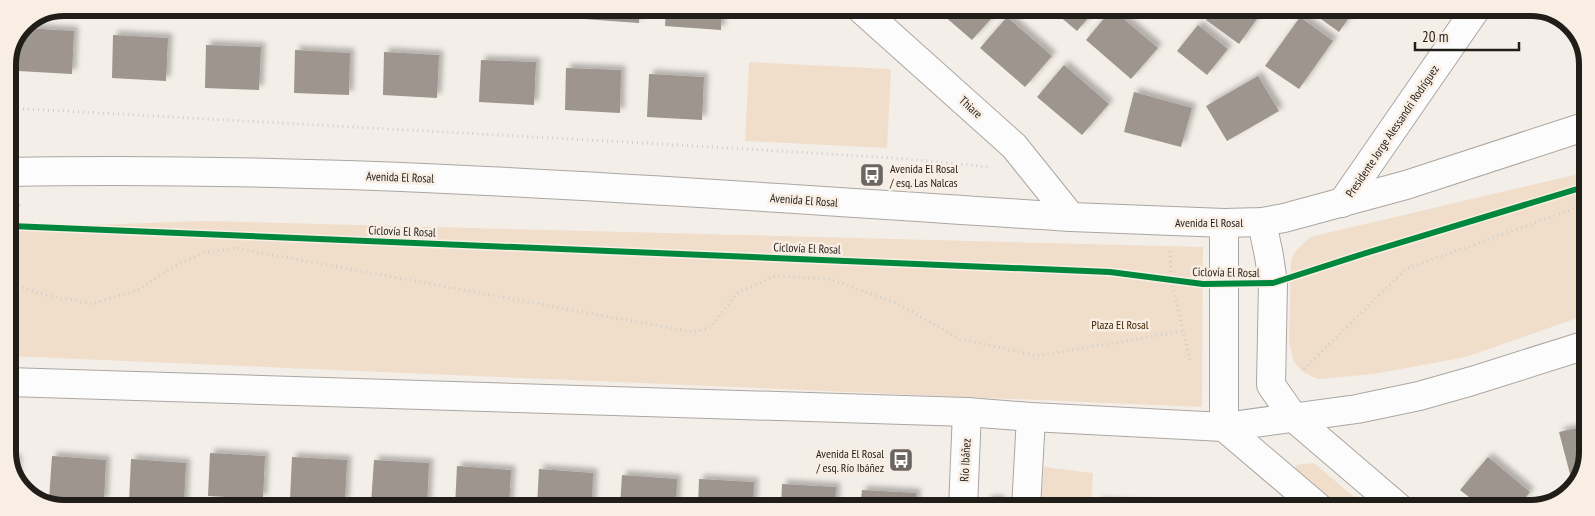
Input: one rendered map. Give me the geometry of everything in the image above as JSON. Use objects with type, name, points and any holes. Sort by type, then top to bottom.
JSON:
[{"type":"street","name":"Thiare","points":[[869,16],[1014,146],[1071,217]]},
{"type":"street","name":"Presidente Jorge Alessandri Rodríguez","points":[[1342,203],[1471,16]]},
{"type":"street","name":"Avenida El Rosal","points":[[20,172],[207,171],[404,176],[1071,217],[1170,222],[1262,222],[1284,218],[1406,185],[1579,129]]},
{"type":"street","points":[[1262,222],[1272,284],[1271,385],[1294,418],[1390,500]]},
{"type":"street","points":[[1224,223],[1224,427],[1310,500]]},
{"type":"street","points":[[16,382],[967,412],[1224,427],[1357,409],[1419,396],[1579,346]]},
{"type":"street","name":"Río Ibáñez","points":[[963,500],[967,412]]},
{"type":"street","points":[[1026,500],[1031,417]]},
{"type":"path","points":[[16,108],[866,156],[1035,172]]},
{"type":"path","points":[[16,192],[20,172]]},
{"type":"path","points":[[1271,385],[1296,377],[1406,269],[1579,207]]},
{"type":"path","points":[[1170,222],[1172,280],[1191,366]]},
{"type":"path","points":[[16,226],[21,226]]},
{"type":"path","points":[[16,284],[46,295],[92,304],[138,290],[172,268],[202,253],[235,248],[692,332],[709,329],[738,292],[775,276],[830,278],[898,304],[960,339],[1037,356],[1184,331]]},
{"type":"green space","points":[[749,62],[891,69],[887,148],[745,141]]},
{"type":"green space","points":[[1579,174],[1579,317],[1466,357],[1374,374],[1318,379],[1303,372],[1294,362],[1289,342],[1291,260],[1295,252],[1310,237]]},
{"type":"green space","name":"Plaza El Rosal","points":[[204,221],[1203,247],[1202,407],[16,356],[16,228]]},
{"type":"green space","points":[[1314,463],[1358,500],[1330,500],[1296,471],[1295,465]]},
{"type":"green space","points":[[1044,467],[1093,473],[1091,500],[1042,500]]},
{"type":"building","points":[[584,16],[639,16],[639,23],[584,19]]},
{"type":"building","points":[[666,16],[721,16],[721,30],[665,26]]},
{"type":"building","points":[[944,16],[994,16],[972,40]]},
{"type":"building","points":[[1059,16],[1090,16],[1077,31]]},
{"type":"building","points":[[1106,16],[1120,16],[1158,48],[1131,79],[1086,40]]},
{"type":"building","points":[[1209,16],[1259,16],[1239,44],[1206,20]]},
{"type":"building","points":[[1317,16],[1350,16],[1339,32]]},
{"type":"building","points":[[1007,17],[1052,56],[1025,87],[980,48]]},
{"type":"building","points":[[1300,17],[1333,41],[1299,89],[1265,66]]},
{"type":"building","points":[[1198,25],[1228,49],[1207,75],[1177,51]]},
{"type":"building","points":[[32,29],[74,31],[72,74],[18,71],[19,50],[24,38]]},
{"type":"building","points":[[113,35],[168,38],[166,81],[112,78]]},
{"type":"building","points":[[206,45],[261,47],[259,90],[205,88]]},
{"type":"building","points":[[295,50],[350,53],[349,95],[294,93]]},
{"type":"building","points":[[384,52],[439,55],[437,98],[383,95]]},
{"type":"building","points":[[481,60],[536,62],[534,105],[479,102]]},
{"type":"building","points":[[1064,65],[1109,104],[1082,135],[1037,97]]},
{"type":"building","points":[[566,68],[621,70],[620,113],[565,110]]},
{"type":"building","points":[[649,74],[704,77],[702,120],[647,117]]},
{"type":"building","points":[[1258,76],[1279,111],[1227,141],[1206,106]]},
{"type":"building","points":[[1134,92],[1192,108],[1181,147],[1124,132]]},
{"type":"building","points":[[1579,428],[1579,451],[1574,473],[1570,474],[1559,432]]},
{"type":"building","points":[[210,453],[265,456],[263,499],[208,496]]},
{"type":"building","points":[[52,456],[106,460],[104,500],[65,500],[49,497]]},
{"type":"building","points":[[292,457],[347,460],[345,500],[290,500]]},
{"type":"building","points":[[1488,457],[1530,492],[1524,500],[1473,500],[1460,490]]},
{"type":"building","points":[[131,459],[186,463],[184,500],[129,500]]},
{"type":"building","points":[[374,460],[429,463],[427,500],[371,500]]},
{"type":"building","points":[[457,466],[511,470],[509,500],[455,500]]},
{"type":"building","points":[[539,469],[593,473],[592,500],[537,500]]},
{"type":"building","points":[[622,475],[677,479],[676,500],[620,500]]},
{"type":"building","points":[[699,479],[754,482],[753,500],[698,500]]},
{"type":"building","points":[[782,484],[836,487],[835,500],[781,500]]},
{"type":"building","points":[[862,490],[916,493],[916,500],[861,500]]},
{"type":"cycle path","name":"Ciclovía El Rosal","points":[[16,226],[1110,272],[1203,284],[1273,283],[1579,188]]},
{"type":"place","name":"Avenida El Rosal / esq. Las Nalcas","points":[[872,175]]},
{"type":"place","name":"Avenida El Rosal / esq. Río Ibáñez","points":[[901,460]]}]
